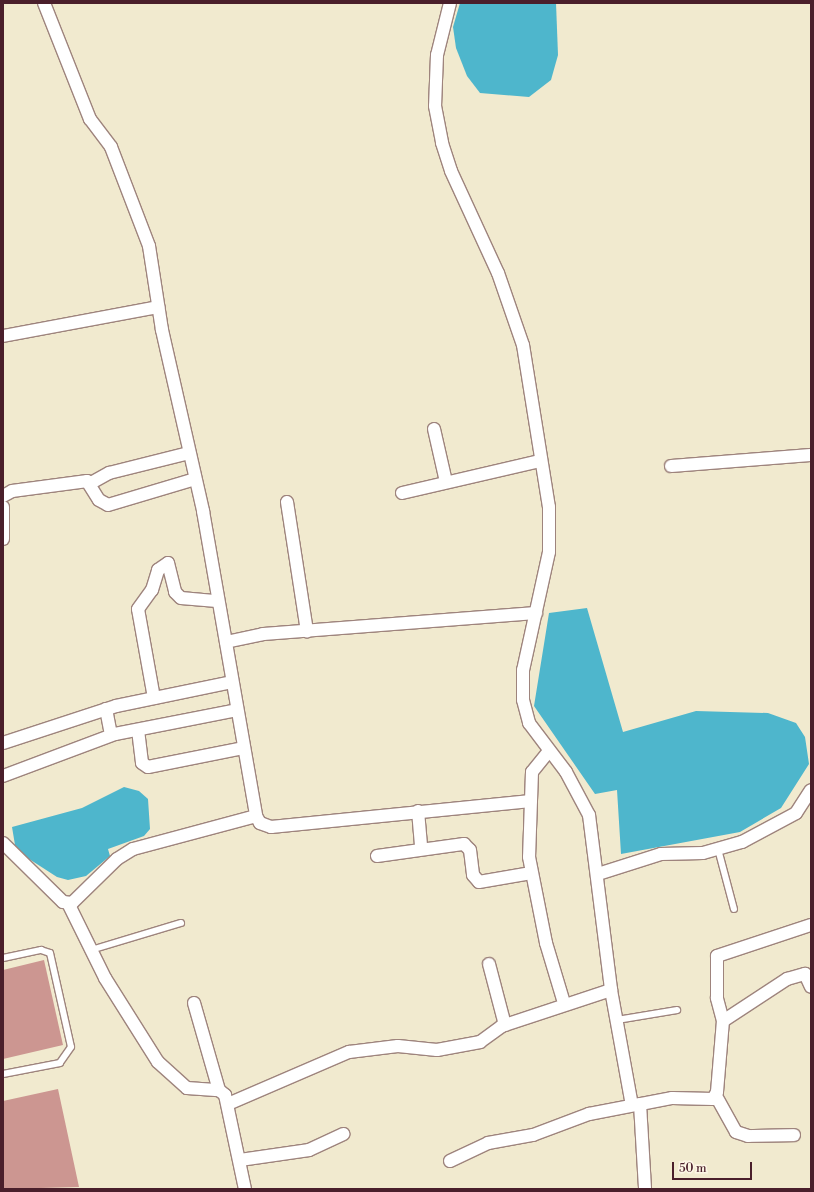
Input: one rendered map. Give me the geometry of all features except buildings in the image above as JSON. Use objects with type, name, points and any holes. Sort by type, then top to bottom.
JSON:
[{"type":"street","points":[[44,3],[90,119],[111,147],[149,246],[158,307],[195,479],[226,642],[256,816],[262,826],[271,827],[418,811],[531,801]]},
{"type":"street","points":[[450,3],[438,46],[435,99],[444,152],[498,273],[523,345],[532,384],[540,461],[549,507],[549,552],[523,670],[522,700],[529,723],[566,772],[585,806],[598,874],[611,990],[636,1104],[645,1189]]},
{"type":"street","points":[[3,336],[158,307]]},
{"type":"street","points":[[434,429],[446,482]]},
{"type":"street","points":[[91,484],[108,473],[189,453]]},
{"type":"street","points":[[671,466],[811,455]]},
{"type":"street","points":[[402,493],[540,461]]},
{"type":"street","points":[[3,496],[82,480],[91,484],[100,500],[108,505],[195,479]]},
{"type":"street","points":[[287,502],[307,631]]},
{"type":"street","points":[[3,507],[3,539]]},
{"type":"street","points":[[154,698],[138,609],[152,590],[158,570],[168,564],[177,596],[217,601]]},
{"type":"street","points":[[226,642],[307,631],[536,613]]},
{"type":"street","points":[[3,743],[106,709],[232,682]]},
{"type":"street","points":[[106,709],[111,735]]},
{"type":"street","points":[[3,776],[111,735],[237,710]]},
{"type":"street","points":[[138,730],[142,763],[148,767],[244,748]]},
{"type":"street","points":[[549,751],[532,772],[531,873],[546,943],[564,1003]]},
{"type":"street","points":[[598,874],[661,854],[718,850],[742,842],[796,813],[811,790]]},
{"type":"street","points":[[418,811],[421,848]]},
{"type":"street","points":[[68,903],[74,902],[117,859],[133,849],[256,816]]},
{"type":"street","points":[[3,843],[68,903],[92,950],[158,1062],[187,1088],[219,1090]]},
{"type":"street","points":[[377,856],[421,848],[467,846],[473,875],[478,882],[531,873]]},
{"type":"street","points":[[794,1134],[742,1135],[731,1128],[716,1096],[723,1021],[717,998],[717,956],[811,925]]},
{"type":"street","points":[[489,964],[506,1025]]},
{"type":"street","points":[[723,1021],[787,979],[809,975],[811,987]]},
{"type":"street","points":[[228,1104],[349,1052],[398,1046],[442,1049],[480,1042],[506,1025],[527,1020],[564,1003],[611,990]]},
{"type":"street","points":[[194,1003],[219,1090],[228,1104],[245,1189]]},
{"type":"street","points":[[450,1161],[488,1143],[533,1135],[589,1114],[636,1104],[680,1098],[709,1100],[716,1096]]},
{"type":"street","points":[[240,1160],[309,1150],[344,1134]]},
{"type":"lane","points":[[718,850],[734,909]]},
{"type":"lane","points":[[92,950],[181,923]]},
{"type":"lane","points":[[3,958],[41,950],[50,953],[71,1047],[60,1063],[3,1074]]},
{"type":"lane","points":[[617,1020],[677,1010]]},
{"type":"water","points":[[460,3],[556,3],[558,55],[551,80],[529,97],[480,93],[467,76],[456,48],[453,27]]},
{"type":"water","points":[[587,608],[623,732],[696,711],[768,713],[796,723],[805,737],[809,764],[781,808],[740,832],[621,854],[617,790],[595,794],[534,706],[549,613]]},
{"type":"water","points":[[124,787],[139,791],[148,799],[150,829],[144,836],[108,849],[110,856],[86,876],[68,880],[57,877],[26,857],[15,845],[12,827],[82,808]]}]
